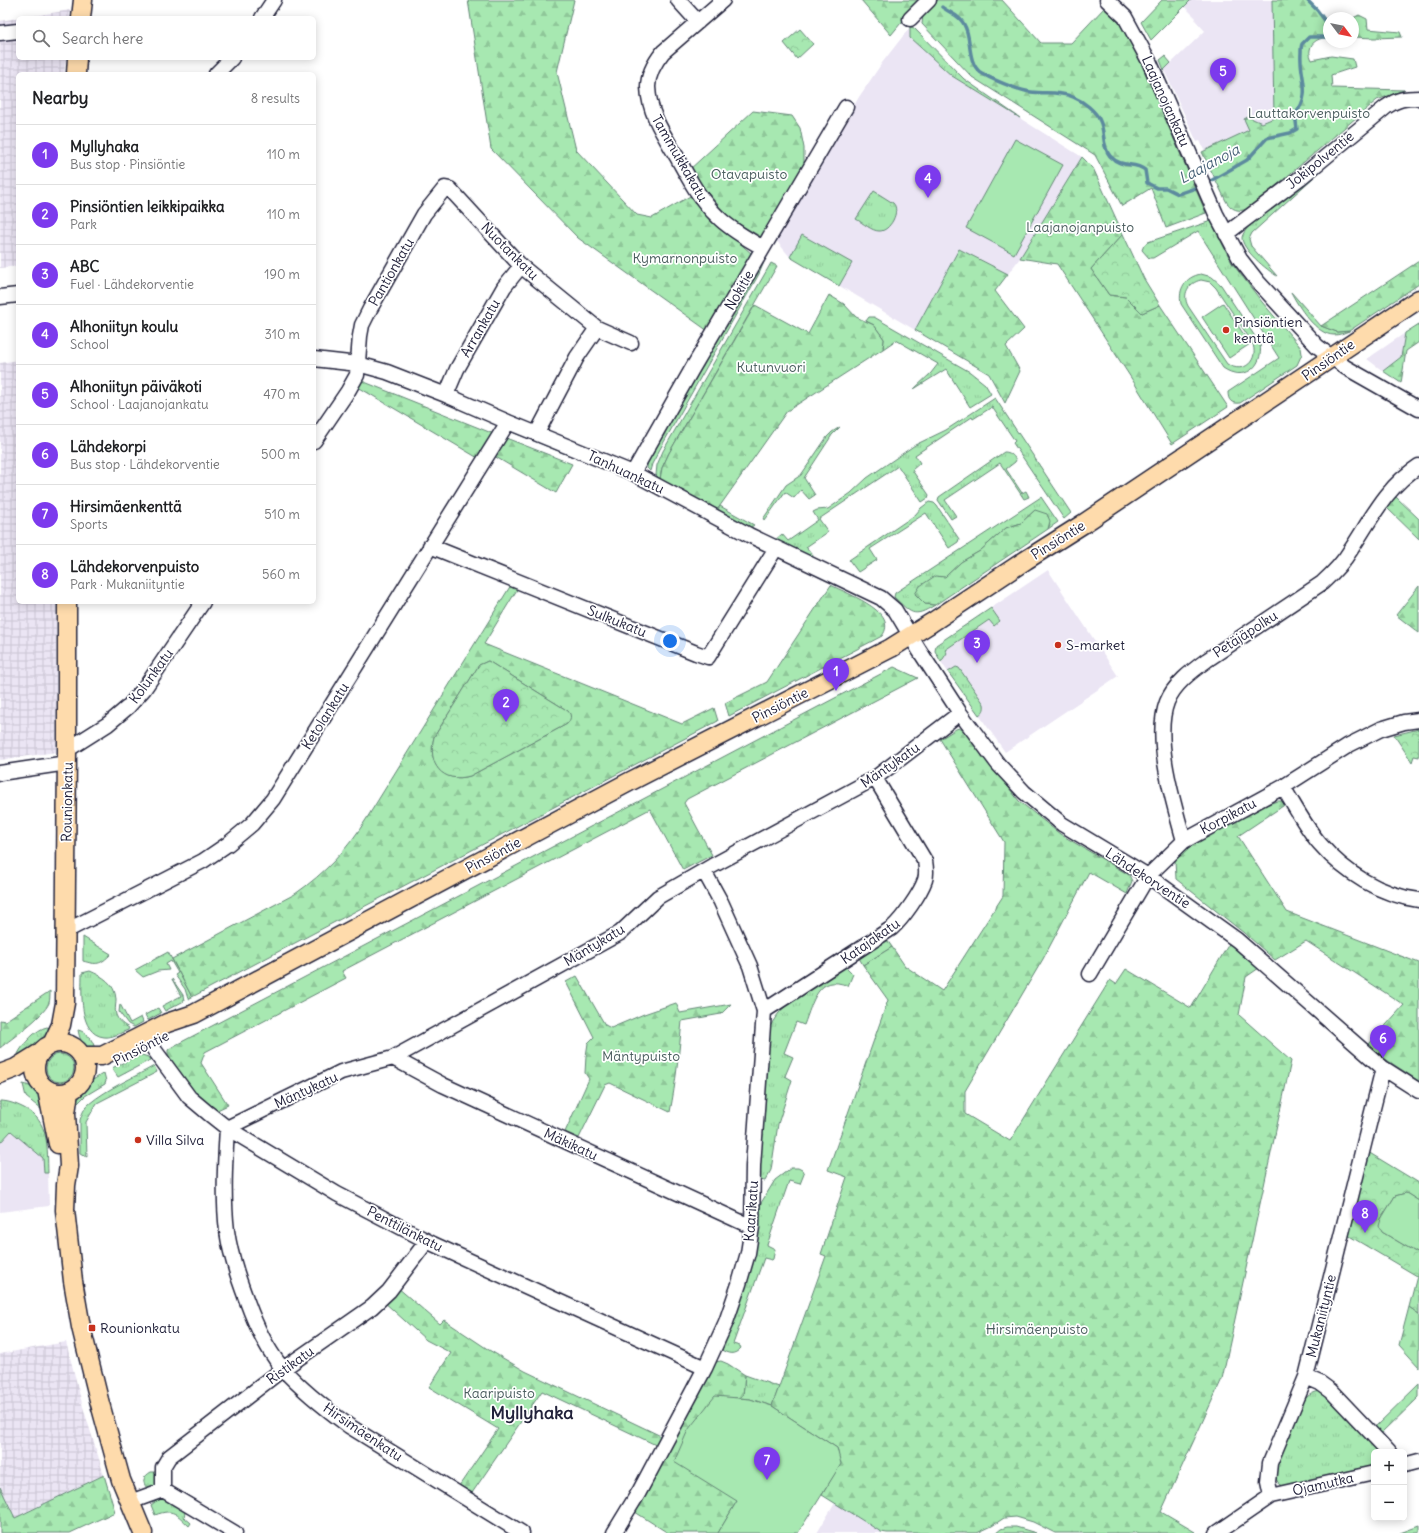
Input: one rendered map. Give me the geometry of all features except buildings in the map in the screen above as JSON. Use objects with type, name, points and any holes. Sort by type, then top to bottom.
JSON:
[{"type":"main road","points":[[81,16],[83,0]]},
{"type":"main road","points":[[76,72],[77,60]]},
{"type":"main road","name":"Pinsiöntie","points":[[84,1078],[148,1039],[167,1023],[194,1014],[629,782],[864,662],[910,636],[1089,520],[1419,298]]},
{"type":"main road","name":"Rounionkatu","points":[[46,1048],[60,1025],[65,1003],[67,604]]},
{"type":"main road","name":"Rounionkatu","points":[[65,1003],[80,1052]]},
{"type":"main road","name":"Pinsiöntie","points":[[80,1052],[102,1056],[148,1039]]},
{"type":"main road","points":[[0,1074],[16,1068],[46,1048],[61,1043],[69,1044],[80,1052],[86,1071],[80,1084],[69,1092],[54,1093],[27,1080],[18,1080],[0,1084]]},
{"type":"main road","points":[[46,1048],[36,1060],[36,1076],[43,1087],[58,1141],[58,1166],[66,1185]]},
{"type":"main road","points":[[69,1092],[66,1113],[69,1166],[66,1185],[65,1210],[72,1281],[81,1327],[121,1480],[143,1533]]},
{"type":"street","points":[[263,16],[274,0]]},
{"type":"street","points":[[678,0],[698,22]]},
{"type":"street","name":"Tammukkakatu","points":[[723,0],[663,52],[652,68],[648,87],[654,116],[698,194],[718,218],[750,241],[763,248]]},
{"type":"street","points":[[910,19],[929,0]]},
{"type":"street","name":"Laajanojankatu","points":[[1108,0],[1125,17],[1150,63],[1200,178],[1226,234],[1240,259],[1258,282],[1316,346],[1345,367],[1419,409]]},
{"type":"street","points":[[0,33],[16,31]]},
{"type":"street","points":[[218,72],[230,60]]},
{"type":"street","name":"Jokipolventie","points":[[1226,234],[1300,178],[1386,107],[1395,101],[1405,98],[1419,98]]},
{"type":"street","name":"Nokitie","points":[[633,473],[846,107]]},
{"type":"street","name":"Nuotankatu","points":[[445,188],[450,189],[520,266],[597,328],[631,343]]},
{"type":"street","name":"Pantionkatu","points":[[358,364],[361,330],[370,309],[424,214],[445,188]]},
{"type":"street","name":"Arrankatu","points":[[446,395],[457,369],[504,287],[520,266]]},
{"type":"street","points":[[0,297],[16,295]]},
{"type":"street","points":[[537,433],[577,357],[597,328]]},
{"type":"street","name":"Tanhuankatu","points":[[316,359],[358,364],[386,372],[446,395],[633,473],[776,548],[881,598],[895,610],[910,636]]},
{"type":"street","points":[[316,438],[348,391],[357,375],[358,364]]},
{"type":"street","name":"Ketolankatu","points":[[66,931],[203,861],[228,844],[252,824],[273,799],[508,422]]},
{"type":"street","name":"Petäjäpolku","points":[[1184,841],[1170,788],[1163,743],[1163,726],[1167,702],[1189,673],[1322,583],[1338,568],[1394,485],[1419,466]]},
{"type":"street","name":"Sulkukatu","points":[[430,546],[708,657],[776,548]]},
{"type":"street","points":[[190,604],[190,621]]},
{"type":"street","name":"Kolunkatu","points":[[67,757],[128,707],[144,689],[202,604]]},
{"type":"street","name":"Lähdekorventie","points":[[910,636],[960,713],[998,764],[1011,779],[1049,814],[1084,838],[1148,876],[1238,940],[1383,1068],[1419,1091]]},
{"type":"street","name":"Mäntykatu","points":[[227,1128],[341,1072],[393,1058],[620,933],[658,897],[875,778],[960,713]]},
{"type":"street","name":"Korpikatu","points":[[1090,974],[1148,876],[1184,841],[1283,787],[1349,745],[1380,729],[1404,722],[1419,720]]},
{"type":"street","points":[[0,773],[67,757]]},
{"type":"street","name":"Katajakatu","points":[[764,1012],[892,928],[905,915],[925,880],[925,861],[875,778]]},
{"type":"street","points":[[1283,787],[1319,843],[1345,870],[1374,887],[1407,898],[1419,900]]},
{"type":"street","name":"Kaarikatu","points":[[614,1533],[639,1492],[706,1368],[726,1322],[739,1284],[748,1253],[752,1227],[753,1166],[764,1012],[747,960],[721,902],[704,871]]},
{"type":"street","name":"Penttilänkatu","points":[[148,1039],[189,1097],[227,1128],[337,1194],[427,1241],[706,1368]]},
{"type":"street","name":"Mäkikatu","points":[[393,1058],[443,1086],[752,1227]]},
{"type":"street","name":"Mukaniityntie","points":[[1271,1496],[1268,1482],[1270,1463],[1306,1377],[1383,1068]]},
{"type":"street","name":"Hirsimäenkatu","points":[[227,1128],[225,1208],[227,1232],[236,1271],[262,1336],[283,1369],[324,1407],[349,1426],[522,1533]]},
{"type":"street","name":"Ristikatu","points":[[164,1490],[163,1467],[169,1457],[283,1369],[372,1307],[389,1291],[427,1241]]},
{"type":"street","points":[[1306,1377],[1320,1383],[1331,1391],[1386,1449]]},
{"type":"street","points":[[1407,1464],[1419,1461]]},
{"type":"street","name":"Ojamutka","points":[[1271,1496],[1371,1474]]},
{"type":"street","points":[[130,1502],[164,1490],[235,1533]]},
{"type":"street","points":[[1217,1533],[1271,1496]]},
{"type":"shaded area","points":[[1191,0],[1272,0],[1274,118],[1205,151],[1200,141],[1197,142],[1164,70],[1205,31],[1195,20],[1196,18],[1185,7]]},
{"type":"shaded area","points":[[70,10],[70,16],[33,16]]},
{"type":"shaded area","points":[[16,18],[16,60],[66,60],[64,72],[16,72],[16,266],[0,268],[0,21]]},
{"type":"shaded area","points":[[910,27],[910,38],[952,76],[1082,157],[1020,258],[1008,274],[959,249],[915,330],[790,257],[775,239],[859,97],[882,63]]},
{"type":"shaded area","points":[[1405,333],[1401,357],[1383,371],[1367,359]]},
{"type":"shaded area","points":[[16,360],[16,604],[56,604],[56,752],[0,760],[0,363]]},
{"type":"shaded area","points":[[1048,570],[1118,676],[1005,752],[979,715],[985,708],[984,704],[959,668],[956,667],[948,672],[941,662],[944,660],[945,650],[990,620],[994,626],[1000,622],[991,608]]},
{"type":"shaded area","points":[[10,1131],[44,1158],[44,1173],[48,1173],[49,1206],[0,1212],[0,1143]]},
{"type":"shaded area","points":[[66,1342],[83,1407],[104,1475],[15,1518],[0,1487],[0,1354]]},
{"type":"shaded area","points":[[835,1503],[883,1533],[817,1533]]},
{"type":"green space","name":"Kymarnonpuisto","points":[[468,0],[574,0],[557,72],[576,150],[637,215],[652,218],[692,195],[716,222],[752,254],[708,331],[578,238],[491,149]]},
{"type":"green space","points":[[861,0],[920,0],[891,35]]},
{"type":"green space","points":[[938,0],[1002,0],[1041,43],[1071,43],[1105,7],[1122,26],[1133,45],[1206,213],[1166,228],[1151,188],[1122,206],[1095,155],[972,77],[922,24],[923,15]]},
{"type":"green space","points":[[1162,0],[1191,0],[1151,40],[1141,22]]},
{"type":"green space","name":"Lauttakorvenpuisto","points":[[1272,0],[1307,0],[1323,18],[1323,38],[1312,44],[1310,53],[1312,60],[1331,56],[1353,59],[1355,67],[1331,75],[1332,88],[1404,90],[1377,100],[1251,207],[1244,210],[1234,209],[1226,201],[1202,152],[1249,130],[1244,119],[1248,117],[1262,123],[1274,118]]},
{"type":"green space","points":[[1359,15],[1367,19],[1368,29],[1400,32],[1402,37],[1359,37]]},
{"type":"green space","points":[[910,27],[914,28],[964,79],[1020,118],[952,76],[910,38]]},
{"type":"green space","points":[[800,29],[813,44],[797,59],[784,43]]},
{"type":"green space","points":[[1165,56],[1171,63],[1164,70],[1160,60]]},
{"type":"green space","name":"Otavapuisto","points":[[753,111],[792,116],[800,128],[804,148],[804,165],[761,237],[728,217],[689,170]]},
{"type":"green space","points":[[1015,139],[1063,165],[1014,254],[966,228]]},
{"type":"green space","name":"Laajanojanpuisto","points":[[1082,157],[1093,168],[1123,234],[1091,269],[1109,295],[1126,297],[1142,313],[1160,305],[1228,407],[1172,444],[1057,264],[1020,258]]},
{"type":"green space","points":[[1317,168],[1324,168],[1252,233],[1249,239],[1251,246],[1277,276],[1261,264],[1250,253],[1243,242],[1242,236],[1249,226]]},
{"type":"green space","points":[[874,191],[893,203],[896,210],[893,220],[887,228],[879,231],[873,230],[856,219]]},
{"type":"green space","points":[[1211,221],[1232,263],[1262,302],[1301,348],[1302,354],[1297,365],[1240,403],[1234,403],[1231,401],[1228,392],[1279,358],[1198,231],[1153,258],[1149,258],[1142,250],[1144,245],[1148,242]]},
{"type":"green space","points":[[1123,234],[1144,279],[1160,305],[1142,313],[1126,297],[1109,295],[1091,269]]},
{"type":"green space","points":[[802,235],[852,263],[839,286],[790,257]]},
{"type":"green space","points":[[959,249],[1008,274],[995,291],[1024,329],[1006,346],[1020,371],[1005,403],[989,374],[915,330]]},
{"type":"green space","points":[[1419,261],[1419,284],[1349,331],[1337,332],[1321,326]]},
{"type":"green space","points":[[764,262],[759,274],[660,449],[650,471],[647,468],[648,458],[760,264]]},
{"type":"green space","points":[[771,263],[777,266],[669,453],[662,468],[660,479],[656,475],[657,465],[663,451]]},
{"type":"green space","points":[[1201,274],[1212,277],[1221,285],[1260,344],[1259,360],[1255,366],[1245,373],[1238,374],[1223,368],[1181,304],[1180,299],[1184,284],[1195,276]],"holes":[[[1201,280],[1210,282],[1216,288],[1252,342],[1254,355],[1249,364],[1244,367],[1233,367],[1227,364],[1186,302],[1186,293],[1190,286],[1196,281]]]},
{"type":"green space","points":[[1291,292],[1321,326],[1337,332],[1349,331],[1334,335],[1327,334],[1321,330],[1308,319]]},
{"type":"green space","name":"Kutunvuori","points":[[829,295],[844,304],[856,317],[874,325],[884,339],[883,349],[787,411],[717,510],[660,479],[662,468],[669,453],[755,305],[808,334]]},
{"type":"green space","name":"Pinsiöntien kenttä","points":[[1223,303],[1250,344],[1229,358],[1202,317]]},
{"type":"green space","points":[[869,317],[874,317],[970,372],[985,384],[991,394],[970,407],[946,369],[914,389],[938,364],[896,340],[883,349],[884,339],[874,325],[866,321]]},
{"type":"green space","points":[[1419,324],[1419,342],[1406,351],[1401,383],[1383,371],[1401,357],[1405,333]]},
{"type":"green space","points":[[362,381],[494,434],[478,458],[358,387]]},
{"type":"green space","points":[[995,398],[1071,513],[1064,519],[1013,443],[1015,441],[992,407],[973,419],[972,417],[915,455],[920,463],[912,470],[929,495],[928,498],[922,502],[898,466],[819,519],[828,532],[806,547],[813,555],[811,559],[774,541],[782,534],[788,541],[818,520],[813,512],[828,509],[851,493],[867,478],[915,445],[946,430]]},
{"type":"green space","points":[[840,427],[832,435],[804,478],[815,495],[809,499],[801,490],[794,498],[785,492],[765,520],[763,519],[786,485],[801,475],[827,437]]},
{"type":"green space","points":[[513,431],[579,457],[578,459],[512,432]]},
{"type":"green space","points":[[506,438],[572,464],[556,493],[494,456]]},
{"type":"green space","points":[[1004,452],[1011,454],[1016,460],[1006,469],[1022,493],[1026,491],[1029,497],[1024,499],[1000,463],[945,500],[956,516],[951,519],[938,500],[939,497]]},
{"type":"green space","points":[[1041,497],[1058,522],[1048,529],[1050,524],[1035,510],[1021,523],[1006,528],[980,551],[961,562],[945,577],[925,604],[935,605],[922,612],[917,613],[909,610],[894,597],[895,593]]},
{"type":"green space","points":[[1396,497],[1419,519],[1419,539],[1387,508]]},
{"type":"green space","points":[[929,502],[934,503],[937,506],[959,539],[958,542],[949,548],[926,513],[870,549],[877,560],[858,572],[849,560],[915,515]]},
{"type":"green space","points":[[720,506],[754,525],[750,528],[717,510]]},
{"type":"green space","points":[[1035,510],[1047,514],[1050,521],[1048,529],[935,605],[925,604],[915,594],[920,586],[935,576],[945,577],[961,562],[980,551],[1006,528],[1021,523]]},
{"type":"green space","points":[[511,585],[518,588],[484,644],[682,724],[714,708],[718,721],[192,997],[172,959],[295,894],[316,878],[335,860],[360,829]],"holes":[[[488,661],[568,711],[570,714],[567,724],[470,776],[460,778],[452,777],[444,774],[435,763],[432,746],[434,737],[479,665]]]},
{"type":"green space","points":[[831,585],[859,599],[878,612],[884,619],[886,627],[882,636],[729,716],[725,703],[767,682]]},
{"type":"green space","points":[[1419,586],[1419,633],[1396,615]]},
{"type":"green space","points":[[991,608],[1000,621],[994,626],[989,620],[945,650],[947,653],[941,662],[935,651],[936,645]]},
{"type":"green space","points":[[488,661],[568,711],[570,714],[570,719],[567,724],[470,776],[460,778],[452,777],[439,770],[435,763],[432,747],[434,737],[479,665]]},
{"type":"green space","points":[[894,667],[918,678],[687,799],[684,803],[712,855],[683,870],[650,809],[342,971],[346,978],[205,1052],[201,1063],[228,1105],[215,1111],[196,1095],[168,1057],[168,1050],[172,1047]]},
{"type":"green space","points":[[956,667],[959,668],[984,704],[983,711],[979,715],[948,672]]},
{"type":"green space","name":"Hirsimäenpuisto","points":[[959,728],[966,732],[1019,801],[1060,834],[1129,875],[1132,881],[1127,894],[1089,872],[1043,959],[965,1091],[965,1114],[1010,1141],[1110,980],[1116,984],[1126,969],[1191,1008],[1230,942],[1259,968],[1246,977],[1239,1015],[1291,1061],[1222,1379],[1161,1512],[1195,1532],[1193,1533],[1055,1533],[1033,1522],[1016,1517],[1004,1518],[977,1533],[881,1532],[822,1495],[840,1464],[837,1448],[772,1406],[826,1256],[821,1254],[847,1177],[828,1170],[888,1000],[863,965],[892,947],[905,966],[942,991],[1003,896],[1004,842],[940,739]]},
{"type":"green space","points":[[1419,729],[1419,757],[1414,756],[1412,762],[1394,735]]},
{"type":"green space","points":[[1277,801],[1282,801],[1286,804],[1238,836],[1287,912],[1419,963],[1419,1081],[1379,1055],[1369,1044],[1404,1005],[1306,941],[1275,960],[1249,937],[1176,879],[1175,860],[1191,845],[1244,813]]},
{"type":"green space","points":[[83,937],[111,954],[98,963],[83,961]]},
{"type":"green space","points":[[887,940],[892,947],[863,965],[859,958]]},
{"type":"green space","points":[[168,952],[192,997],[188,999],[185,989],[175,975],[178,973],[171,961],[166,964],[169,970],[158,971],[143,977],[135,970]]},
{"type":"green space","points":[[846,967],[853,974],[848,986],[838,983],[830,983],[823,987],[818,992],[810,1007],[804,1025],[796,1022],[784,1053],[793,1057],[785,1076],[792,1080],[778,1124],[771,1170],[765,1181],[760,1180],[758,1175],[767,1034],[780,1012],[799,994]]},
{"type":"green space","points":[[90,971],[99,975],[110,984],[115,993],[116,1015],[120,1022],[129,1028],[128,1030],[113,1036],[104,1037],[96,1034],[90,1028],[83,1011],[82,973]]},
{"type":"green space","name":"Mäntypuisto","points":[[577,976],[605,1025],[611,1028],[644,1014],[676,1003],[680,1013],[731,1004],[721,1014],[682,1021],[676,1078],[670,1112],[610,1083],[605,1085],[579,1138],[565,1132],[589,1079],[585,1073],[586,1056],[588,1043],[594,1037],[566,982]]},
{"type":"green space","points":[[172,979],[183,995],[184,1001],[165,1011],[162,1006],[181,996]]},
{"type":"green space","points":[[50,991],[50,999],[46,1009],[27,1027],[0,1048],[0,1020],[5,1021]]},
{"type":"green space","points":[[120,1004],[130,1023],[141,1017],[143,1022],[134,1027],[128,1024],[119,1012]]},
{"type":"green space","points":[[158,1008],[161,1013],[148,1020],[145,1015]]},
{"type":"green space","points":[[47,1027],[52,1029],[45,1040],[19,1059],[18,1054],[26,1042],[34,1034]]},
{"type":"green space","points":[[78,1030],[89,1037],[95,1049],[88,1047],[83,1043]]},
{"type":"green space","points":[[60,1054],[70,1058],[74,1068],[70,1078],[60,1082],[50,1078],[46,1068],[50,1058]]},
{"type":"green space","points":[[142,1055],[148,1057],[150,1060],[118,1077],[112,1068],[137,1056]]},
{"type":"green space","points":[[154,1066],[157,1072],[97,1103],[86,1122],[87,1157],[80,1153],[80,1120],[86,1107],[104,1093]]},
{"type":"green space","points":[[104,1073],[106,1081],[105,1084],[85,1096],[76,1105],[75,1099],[88,1083]]},
{"type":"green space","points":[[23,1084],[38,1092],[42,1110],[26,1097]]},
{"type":"green space","points":[[0,1101],[12,1103],[24,1108],[39,1120],[43,1128],[47,1145],[48,1173],[44,1173],[43,1158],[11,1131],[0,1143]]},
{"type":"green space","points":[[1368,1152],[1419,1183],[1419,1201],[1406,1193],[1395,1196],[1381,1219],[1382,1232],[1419,1254],[1419,1314],[1409,1307],[1417,1276],[1346,1234]]},
{"type":"green space","points":[[791,1168],[798,1168],[802,1170],[804,1174],[800,1184],[789,1181],[767,1245],[775,1249],[773,1259],[764,1258],[733,1344],[740,1346],[741,1348],[733,1353],[726,1352],[720,1349],[761,1203],[775,1180]]},
{"type":"green space","points":[[1406,1193],[1419,1201],[1419,1254],[1382,1232],[1379,1226],[1381,1219],[1395,1196]]},
{"type":"green space","name":"Kaaripuisto","points":[[397,1287],[440,1324],[444,1320],[489,1350],[525,1371],[663,1437],[658,1446],[542,1391],[472,1493],[459,1486],[498,1429],[429,1387],[451,1353],[426,1340],[383,1301]]},
{"type":"green space","points":[[1409,1307],[1419,1314],[1419,1367],[1399,1345]]},
{"type":"green space","points":[[721,1361],[745,1375],[743,1395],[739,1398],[715,1397],[737,1501],[718,1533],[668,1533],[635,1512],[703,1388],[712,1366],[715,1362]]},
{"type":"green space","points":[[745,1375],[779,1387],[772,1406],[750,1399],[739,1398],[743,1395]]},
{"type":"green space","points":[[1419,1384],[1419,1397],[1381,1434],[1374,1428]]},
{"type":"green space","points":[[1320,1391],[1327,1394],[1378,1449],[1371,1449],[1370,1468],[1286,1487],[1282,1486],[1276,1480],[1276,1466],[1302,1404],[1309,1395]]},
{"type":"green space","points":[[715,1396],[750,1399],[772,1406],[837,1448],[841,1464],[798,1533],[718,1533],[737,1501],[674,1462],[688,1430]]},
{"type":"green space","points":[[151,1472],[155,1472],[158,1476],[157,1484],[154,1488],[147,1488],[144,1483],[144,1479]]},
{"type":"green space","points":[[104,1475],[115,1512],[70,1533],[0,1533],[0,1487],[15,1518]]},
{"type":"green space","points":[[164,1498],[186,1508],[184,1517],[191,1523],[189,1526],[178,1515],[171,1512],[155,1515],[151,1505],[159,1499]]},
{"type":"green space","points":[[1419,1526],[1419,1533],[1400,1533]]},
{"type":"green space","points":[[1007,1527],[1016,1527],[1036,1533],[996,1533]]},
{"type":"waterway","name":"Laajanoja","points":[[1207,183],[1247,160],[1267,138],[1290,133],[1297,129],[1295,114],[1300,107],[1304,92],[1301,61],[1302,44],[1309,37],[1326,37],[1329,26],[1307,0]]},
{"type":"waterway","name":"Laajanoja","points":[[942,7],[958,17],[964,25],[969,39],[975,67],[984,75],[997,81],[1031,92],[1057,93],[1068,95],[1081,101],[1098,117],[1102,125],[1107,152],[1110,156],[1114,160],[1123,164],[1141,167],[1145,170],[1147,183],[1157,188],[1166,188],[1178,194],[1201,186]]},
{"type":"place","name":"Alhoniityn päiväkoti","points":[[1223,91]]},
{"type":"place","name":"Alhoniityn koulu","points":[[928,198]]},
{"type":"place","name":"Pinsiöntien kenttä","points":[[1226,330]]},
{"type":"place","name":"S-market","points":[[1058,645]]},
{"type":"place","name":"ABC","points":[[977,663]]},
{"type":"place","name":"Myllyhaka","points":[[836,691]]},
{"type":"place","name":"Pinsiöntien leikkipaikka","points":[[506,722]]},
{"type":"place","name":"Lähdekorpi","points":[[1383,1058]]},
{"type":"place","name":"Villa Silva","points":[[138,1140]]},
{"type":"place","name":"Lähdekorvenpuisto","points":[[1365,1233]]},
{"type":"place","name":"Rounionkatu","points":[[92,1328]]},
{"type":"place","name":"Hirsimäenkenttä","points":[[767,1480]]},
{"type":"district","name":"Myllyhaka","points":[[532,1413]]}]
